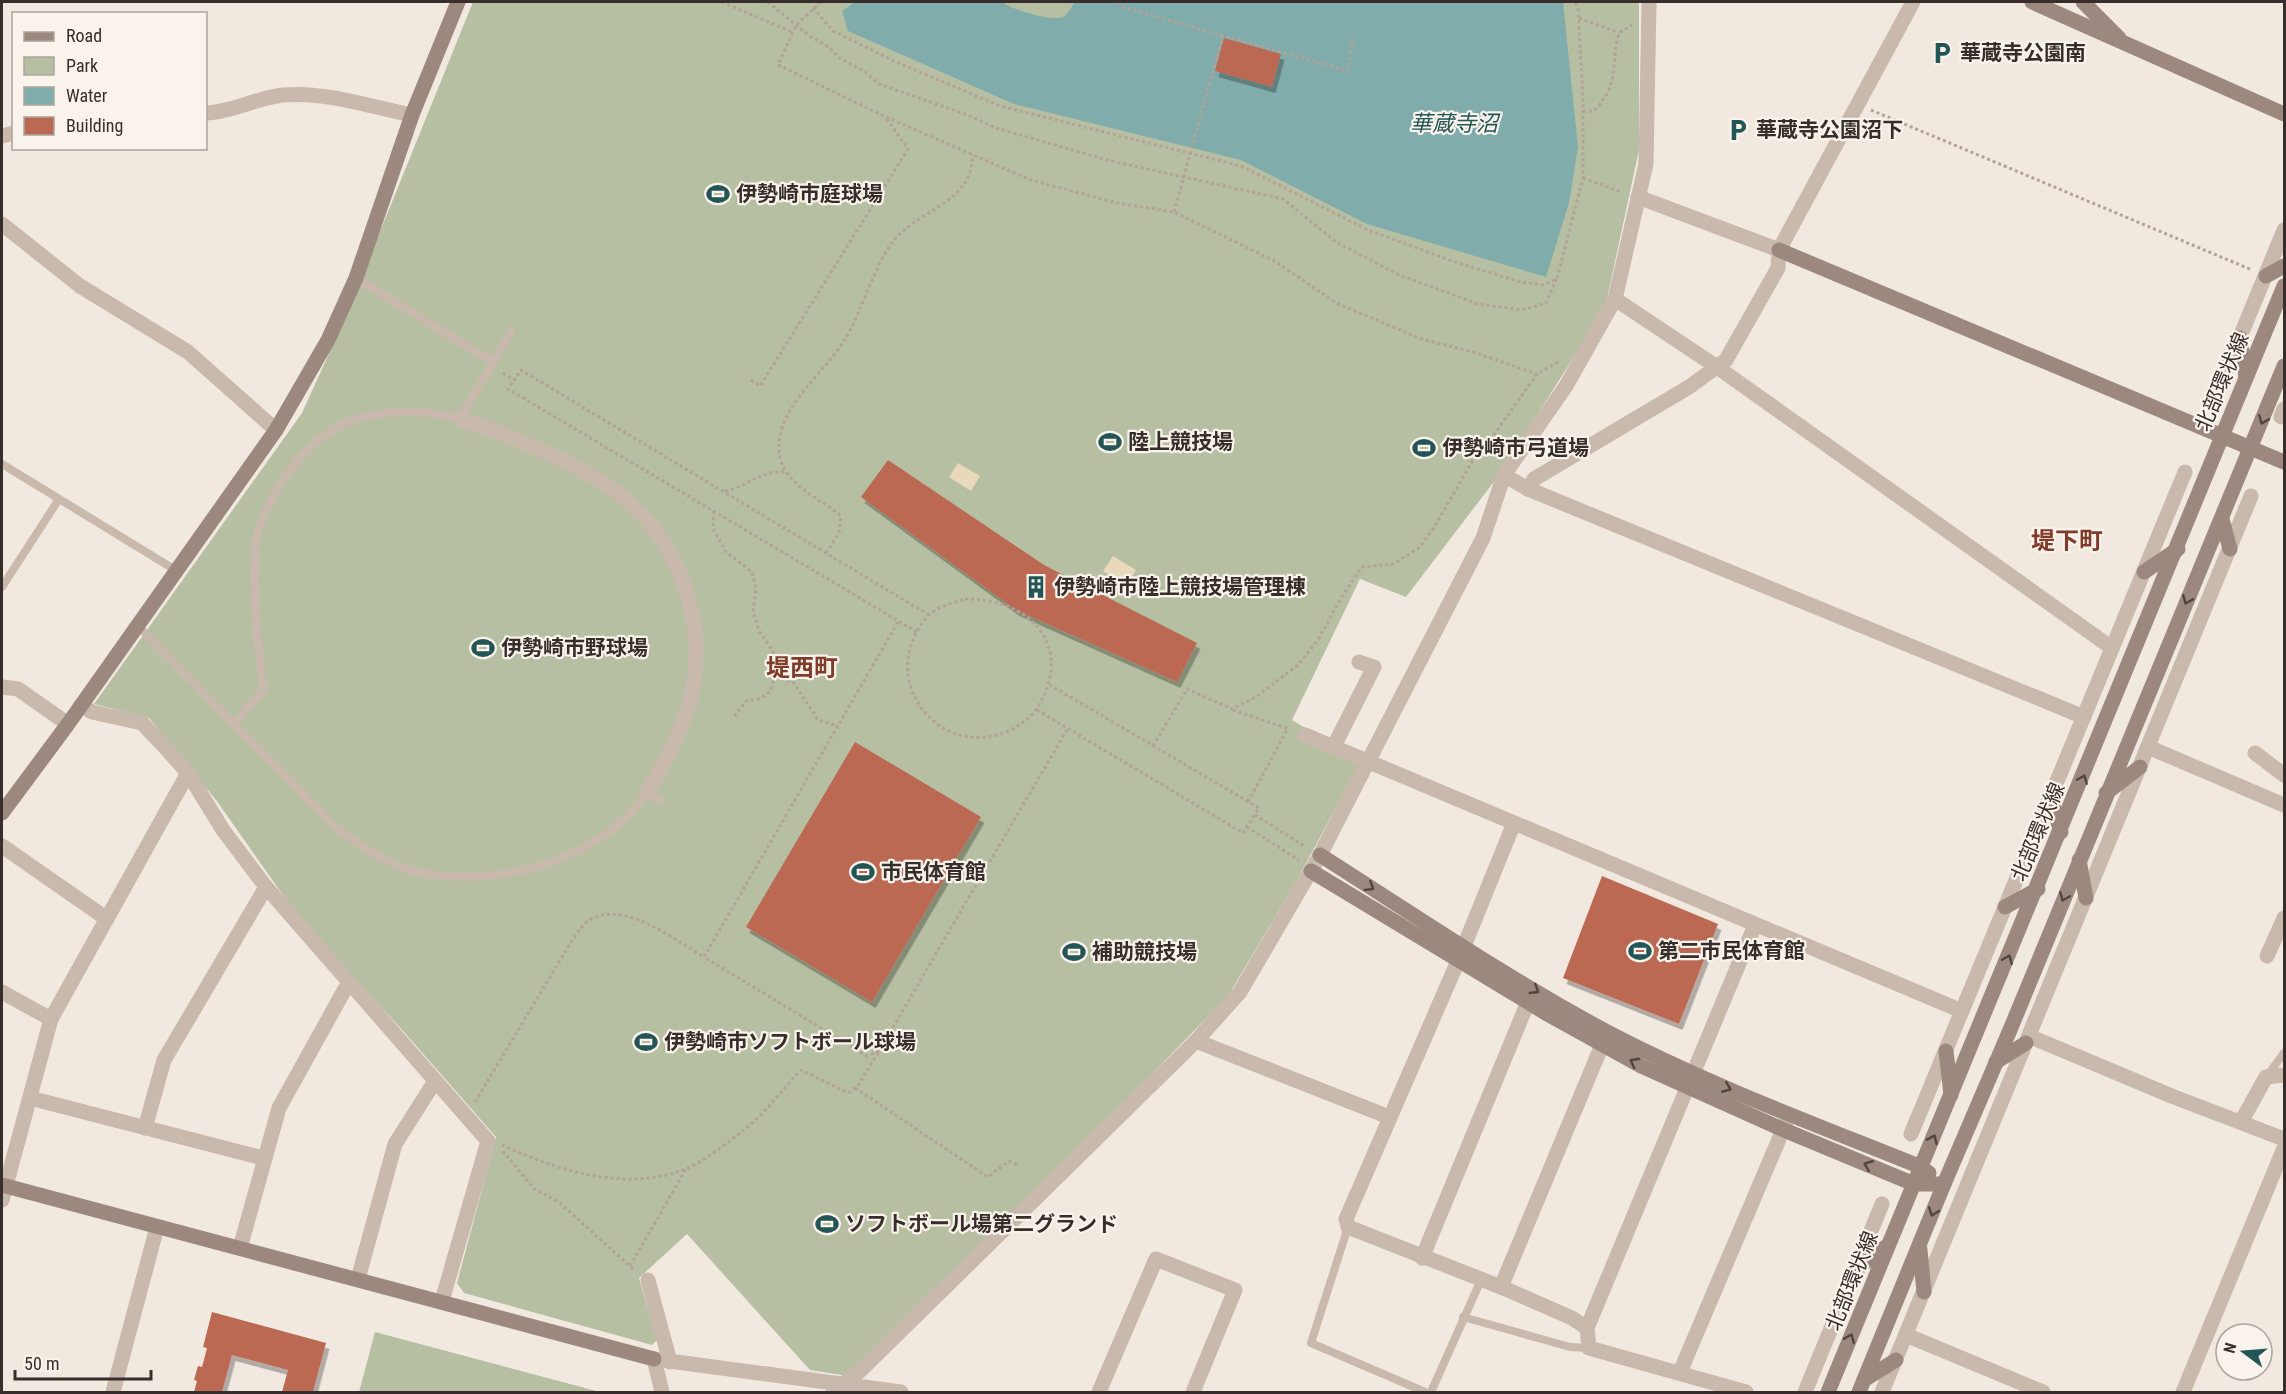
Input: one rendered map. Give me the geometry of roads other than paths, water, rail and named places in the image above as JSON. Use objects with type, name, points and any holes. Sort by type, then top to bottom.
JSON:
[{"type":"street","points":[[2,813],[68,724],[276,430],[328,340],[356,278],[412,115],[458,2]]},
{"type":"street","points":[[839,1388],[1196,1041],[1240,992],[1370,760],[1483,538],[1504,475],[1566,386],[1615,299],[1634,196],[1647,151],[1649,2]]},
{"type":"street","points":[[1528,489],[1534,479],[1575,457],[1726,360],[1778,268],[1779,250],[1913,2]]},
{"type":"street","points":[[2032,2],[2284,114]]},
{"type":"street","points":[[2083,2],[2125,44]]},
{"type":"street","points":[[207,113],[223,112],[282,95],[324,97],[412,115]]},
{"type":"street","points":[[1634,196],[1779,250],[2284,462]]},
{"type":"street","points":[[2,224],[80,286],[188,352],[276,430]]},
{"type":"street","points":[[2217,393],[2284,230]]},
{"type":"street","points":[[2266,276],[2284,267]]},
{"type":"street","name":"北部環状線","points":[[1828,1392],[2179,548],[2284,286]]},
{"type":"street","points":[[1615,299],[1717,367],[2112,648]]},
{"type":"street","points":[[2240,338],[2246,377]]},
{"type":"street","points":[[1862,1386],[2284,366]]},
{"type":"street","points":[[460,419],[486,428],[591,476],[623,497],[652,525],[681,577],[693,613],[697,657],[687,710],[666,760],[647,793]]},
{"type":"street","points":[[1911,1134],[2185,472]]},
{"type":"street","points":[[1504,475],[1528,489],[2084,717]]},
{"type":"street","points":[[1882,1392],[2251,496]]},
{"type":"street","points":[[2222,519],[2230,549]]},
{"type":"street","points":[[2144,572],[2179,548]]},
{"type":"street","points":[[1334,746],[1374,667],[1359,662]]},
{"type":"street","points":[[2,687],[18,689],[68,724]]},
{"type":"street","points":[[81,705],[92,712],[142,723],[188,773],[223,830],[266,887],[435,1081],[494,1143],[442,1301]]},
{"type":"street","points":[[1305,735],[1370,760],[1962,1011]]},
{"type":"street","points":[[2148,747],[2284,805]]},
{"type":"street","points":[[2255,753],[2284,775]]},
{"type":"street","points":[[2106,793],[2140,767]]},
{"type":"street","points":[[188,773],[51,1019],[3,1190],[240,1248],[654,1359],[839,1388],[893,1392]]},
{"type":"street","points":[[2050,797],[2061,832]]},
{"type":"street","points":[[1514,823],[1458,961],[1346,1219],[1348,1227],[1422,1258],[1501,1287],[1572,1318],[1587,1328]]},
{"type":"street","points":[[2,846],[106,919]]},
{"type":"street","points":[[1317,853],[1464,946],[1601,1028],[1690,1080],[1784,1130],[1914,1184],[1944,1184]]},
{"type":"street","points":[[2079,860],[2086,898]]},
{"type":"street","points":[[1308,868],[1458,961],[1602,1044],[1690,1080],[1790,1114],[1921,1167],[1944,1184]]},
{"type":"street","points":[[146,1128],[164,1060],[266,887]]},
{"type":"street","points":[[2005,907],[2038,889]]},
{"type":"street","points":[[2267,956],[2284,918]]},
{"type":"street","points":[[1746,1392],[1590,1348],[1587,1328],[1755,925]]},
{"type":"street","points":[[240,1248],[263,1158],[279,1108],[345,989],[351,986]]},
{"type":"street","points":[[2,992],[51,1019]]},
{"type":"street","points":[[1422,1258],[1528,1002]]},
{"type":"street","points":[[1996,1062],[2028,1040]]},
{"type":"street","points":[[2028,1040],[2284,1139]]},
{"type":"street","points":[[1196,1041],[1389,1117]]},
{"type":"street","points":[[1501,1287],[1602,1044]]},
{"type":"street","points":[[1946,1051],[1951,1098]]},
{"type":"street","points":[[2241,1122],[2266,1077],[2284,1075]]},
{"type":"street","points":[[358,1279],[395,1144],[435,1081]]},
{"type":"street","points":[[30,1098],[263,1158]]},
{"type":"street","points":[[1680,1372],[1790,1114]]},
{"type":"street","points":[[2183,1392],[2284,1148]]},
{"type":"street","points":[[1805,1392],[1882,1204]]},
{"type":"street","points":[[112,1392],[157,1227]]},
{"type":"street","points":[[1854,1271],[1890,1244]]},
{"type":"street","points":[[1920,1247],[1924,1292]]},
{"type":"street","points":[[1099,1392],[1156,1259],[1235,1290],[1193,1392]]},
{"type":"street","points":[[648,1280],[670,1362]]},
{"type":"street","points":[[1906,1335],[2043,1392]]},
{"type":"street","points":[[654,1359],[662,1392]]},
{"type":"street","points":[[1862,1386],[1896,1360]]},
{"type":"lane","points":[[356,278],[494,363]]},
{"type":"lane","points":[[234,723],[263,691],[255,560],[262,520],[284,480],[306,452],[336,428],[374,415],[414,411],[460,419],[511,331]]},
{"type":"lane","points":[[2,464],[177,571]]},
{"type":"lane","points":[[2,587],[59,499]]},
{"type":"lane","points":[[138,626],[335,826],[373,854],[412,871],[453,877],[506,873],[549,865],[589,846],[622,822],[647,793],[661,801]]},
{"type":"lane","points":[[2266,1077],[2284,1053]]},
{"type":"lane","points":[[1348,1227],[1311,1343],[1425,1392]]},
{"type":"lane","points":[[1431,1392],[1481,1280]]},
{"type":"lane","points":[[1463,1317],[1570,1347],[1590,1348]]},
{"type":"water","name":"華蔵寺沼","points":[[855,2],[1002,2],[1032,14],[1058,18],[1065,16],[1075,2],[1563,2],[1578,147],[1569,203],[1546,277],[1367,224],[1241,160],[1014,104],[848,31],[842,11]]},
{"type":"place","name":"華蔵寺公園南","points":[[1942,53]]},
{"type":"place","name":"華蔵寺公園沼下","points":[[1738,130]]},
{"type":"place","name":"伊勢崎市庭球場","points":[[718,194]]},
{"type":"place","name":"陸上競技場","points":[[1110,442]]},
{"type":"place","name":"伊勢崎市弓道場","points":[[1424,448]]},
{"type":"place","name":"伊勢崎市陸上競技場管理棟","points":[[1036,587]]},
{"type":"place","name":"伊勢崎市野球場","points":[[483,648]]},
{"type":"place","name":"市民体育館","points":[[863,872]]},
{"type":"place","name":"第二市民体育館","points":[[1640,951]]},
{"type":"place","name":"補助競技場","points":[[1074,952]]},
{"type":"place","name":"伊勢崎市ソフトボール球場","points":[[646,1042]]},
{"type":"place","name":"ソフトボール場第二グランド","points":[[827,1224]]},
{"type":"district","name":"堤下町","points":[[2067,541]]},
{"type":"district","name":"堤西町","points":[[802,668]]}]
